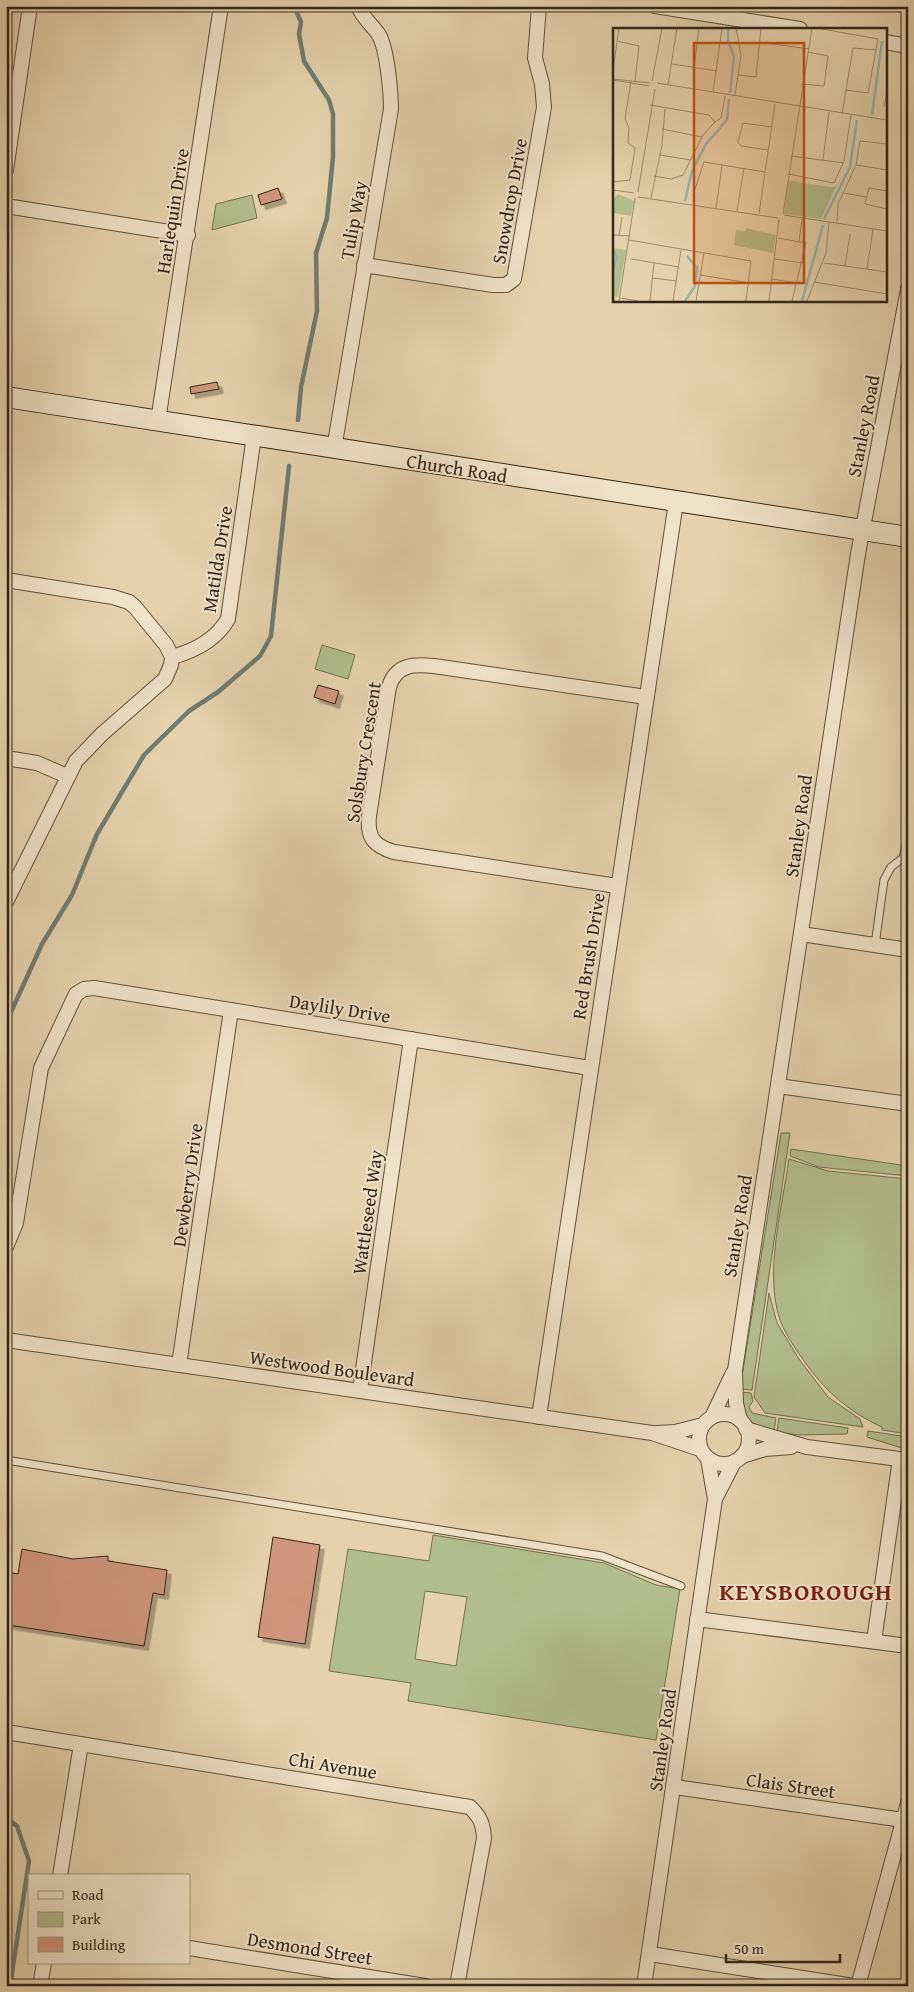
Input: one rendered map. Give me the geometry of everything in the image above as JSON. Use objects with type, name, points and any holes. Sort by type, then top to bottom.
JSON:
[{"type":"main road","name":"Church Road","points":[[6,397],[908,537]]},
{"type":"street","points":[[6,170],[30,6]]},
{"type":"street","name":"Harlequin Drive","points":[[158,421],[188,235],[221,6]]},
{"type":"street","name":"Tulip Way","points":[[334,448],[391,98],[383,44],[376,30],[362,15],[358,6]]},
{"type":"street","name":"Snowdrop Drive","points":[[364,265],[493,285],[506,285],[514,279],[544,107],[542,84],[535,58],[539,6]]},
{"type":"street","points":[[655,6],[794,28]]},
{"type":"street","points":[[886,42],[908,46]]},
{"type":"street","points":[[6,206],[188,235]]},
{"type":"street","name":"Stanley Road","points":[[743,1424],[736,1404],[734,1370],[862,530],[903,344],[908,289]]},
{"type":"street","name":"Matilda Drive","points":[[172,657],[203,645],[216,634],[228,619],[254,436]]},
{"type":"street","name":"Red Brush Drive","points":[[539,1417],[676,502]]},
{"type":"street","points":[[6,580],[113,597],[129,602],[166,645],[172,657],[172,666],[164,679],[86,750],[67,776],[6,902]]},
{"type":"street","name":"Solsbury Crescent","points":[[618,886],[388,851],[375,845],[370,838],[368,825],[370,807],[389,687],[395,674],[406,666],[434,666],[646,698]]},
{"type":"street","points":[[6,758],[37,763],[67,776]]},
{"type":"street","points":[[801,934],[908,950]]},
{"type":"street","name":"Daylily Drive","points":[[6,1247],[16,1223],[41,1068],[73,1000],[84,989],[94,988],[590,1068]]},
{"type":"street","name":"Dewberry Drive","points":[[180,1365],[231,1010]]},
{"type":"street","name":"Wattleseed Way","points":[[360,1390],[411,1039]]},
{"type":"street","points":[[778,1086],[908,1104]]},
{"type":"street","name":"Westwood Boulevard","points":[[6,1340],[652,1433],[676,1432],[708,1421]]},
{"type":"street","name":"Stanley Road","points":[[708,1421],[734,1370]]},
{"type":"street","points":[[807,1447],[743,1424],[726,1414],[708,1421],[699,1441],[704,1454],[720,1464],[774,1448],[807,1447],[904,1459],[874,1641]]},
{"type":"street","points":[[738,1459],[748,1443],[743,1424]]},
{"type":"street","name":"Westwood Boulevard","points":[[652,1433],[704,1454]]},
{"type":"street","name":"Stanley Road","points":[[704,1454],[715,1499]]},
{"type":"street","name":"Stanley Road","points":[[644,1986],[675,1787],[715,1499],[738,1459]]},
{"type":"street","points":[[697,1619],[908,1646]]},
{"type":"street","name":"Chi Avenue","points":[[6,1732],[470,1807],[480,1816],[484,1838],[457,1986]]},
{"type":"street","points":[[60,1874],[81,1744]]},
{"type":"street","name":"Clais Street","points":[[675,1787],[903,1820]]},
{"type":"street","points":[[858,1986],[908,1803]]},
{"type":"street","name":"Desmond Street","points":[[190,1948],[425,1986]]},
{"type":"street","points":[[650,1954],[854,1986]]},
{"type":"street","points":[[40,1986],[44,1964]]},
{"type":"lane","points":[[875,945],[884,880],[891,867],[903,858],[908,837]]},
{"type":"lane","points":[[6,1460],[602,1556],[681,1586]]},
{"type":"green space","points":[[252,195],[257,218],[212,230],[216,204]]},
{"type":"green space","points":[[322,645],[355,655],[348,679],[315,669]]},
{"type":"green space","points":[[781,1133],[790,1133],[752,1390],[740,1389]]},
{"type":"green space","points":[[791,1149],[908,1166],[908,1176],[819,1167],[790,1156]]},
{"type":"green space","points":[[789,1159],[828,1171],[908,1179],[908,1434],[882,1430],[882,1427],[850,1409],[840,1401],[815,1375],[782,1326],[776,1302],[774,1262]]},
{"type":"green space","points":[[769,1293],[777,1323],[799,1359],[828,1397],[860,1419],[863,1427],[765,1413],[754,1397]]},
{"type":"green space","points":[[740,1392],[751,1393],[753,1401],[749,1407],[752,1413],[776,1418],[774,1431],[752,1423],[748,1419],[743,1409]]},
{"type":"green space","points":[[779,1418],[848,1428],[847,1434],[799,1435],[777,1432]]},
{"type":"green space","points":[[868,1431],[908,1437],[908,1450],[867,1437]]},
{"type":"green space","points":[[433,1535],[604,1563],[656,1585],[680,1589],[656,1740],[408,1701],[411,1683],[329,1671],[348,1549],[429,1561]],"holes":[[[425,1591],[467,1597],[456,1666],[415,1659]]]},
{"type":"building","points":[[278,188],[282,199],[261,205],[258,195]]},
{"type":"building","points":[[217,382],[219,389],[191,394],[190,387]]},
{"type":"building","points":[[318,685],[339,691],[335,704],[314,697]]},
{"type":"building","points":[[273,1537],[320,1545],[305,1644],[258,1637]]},
{"type":"building","points":[[22,1549],[73,1559],[108,1556],[108,1561],[167,1570],[164,1595],[153,1593],[144,1646],[8,1625],[9,1619],[6,1619],[6,1572],[18,1574]]},
{"type":"waterway","points":[[294,6],[301,22],[299,34],[304,61],[329,100],[333,114],[333,157],[327,218],[316,253],[317,311],[301,387],[298,420]]},
{"type":"waterway","points":[[6,1023],[42,944],[72,895],[97,834],[144,755],[189,711],[218,692],[260,656],[271,636],[289,466]]},
{"type":"waterway","points":[[6,1818],[17,1826],[29,1861],[10,1986]]},
{"type":"district","name":"KEYSBOROUGH","points":[[806,1591]]}]
